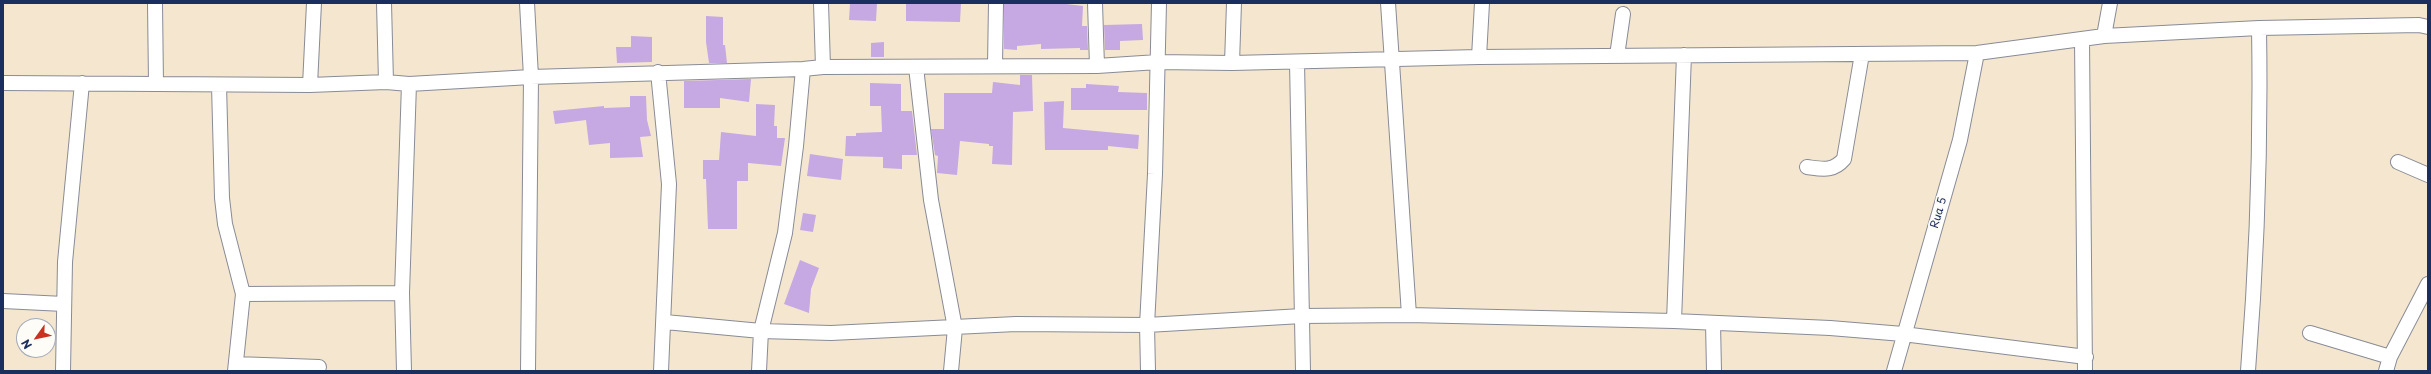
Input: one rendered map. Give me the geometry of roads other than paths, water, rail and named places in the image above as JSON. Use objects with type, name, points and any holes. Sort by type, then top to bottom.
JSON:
[{"type":"street","points":[[155,3],[156,84]]},
{"type":"street","points":[[310,85],[314,3]]},
{"type":"street","points":[[384,3],[386,82]]},
{"type":"street","points":[[527,3],[531,77],[528,371]]},
{"type":"street","points":[[821,3],[822,67]]},
{"type":"street","points":[[995,65],[996,3]]},
{"type":"street","points":[[1095,3],[1097,66]]},
{"type":"street","points":[[1148,371],[1146,325],[1155,189],[1159,3]]},
{"type":"street","points":[[1232,63],[1234,3]]},
{"type":"street","points":[[1388,3],[1410,315]]},
{"type":"street","points":[[1479,57],[1482,3]]},
{"type":"street","points":[[2104,36],[2110,3]]},
{"type":"street","points":[[1617,56],[1623,14]]},
{"type":"street","points":[[3,83],[310,85],[386,82],[409,84],[531,77],[658,72],[803,69],[822,67],[995,65],[1097,66],[1158,62],[1232,63],[1684,54],[1977,53],[2104,36],[2259,28],[2428,26]]},
{"type":"street","points":[[2248,371],[2256,268],[2260,91],[2259,28]]},
{"type":"street","points":[[2082,39],[2085,371]]},
{"type":"street","name":"Rua 5","points":[[1894,371],[1903,334],[1958,148],[1977,53]]},
{"type":"street","points":[[1674,321],[1684,54]]},
{"type":"street","points":[[1807,167],[1830,169],[1837,167],[1844,159],[1862,54]]},
{"type":"street","points":[[1297,62],[1303,371]]},
{"type":"street","points":[[916,67],[931,200],[955,328],[951,371]]},
{"type":"street","points":[[759,371],[761,331],[785,233],[796,146],[803,69]]},
{"type":"street","points":[[658,72],[669,184],[665,322],[661,371]]},
{"type":"street","points":[[64,371],[65,262],[82,83]]},
{"type":"street","points":[[404,371],[402,293],[409,84]]},
{"type":"street","points":[[219,85],[222,198],[225,224],[243,294],[236,367],[319,367]]},
{"type":"street","points":[[2398,162],[2428,175]]},
{"type":"street","points":[[2386,371],[2390,357],[2428,284]]},
{"type":"street","points":[[243,294],[402,293]]},
{"type":"street","points":[[3,301],[64,304]]},
{"type":"street","points":[[665,322],[761,331],[831,333],[1016,324],[1146,325],[1302,316],[1410,315],[1674,321],[1830,328],[1903,334],[2086,357]]},
{"type":"street","points":[[1713,322],[1714,371]]},
{"type":"street","points":[[2310,332],[2390,357]]}]
